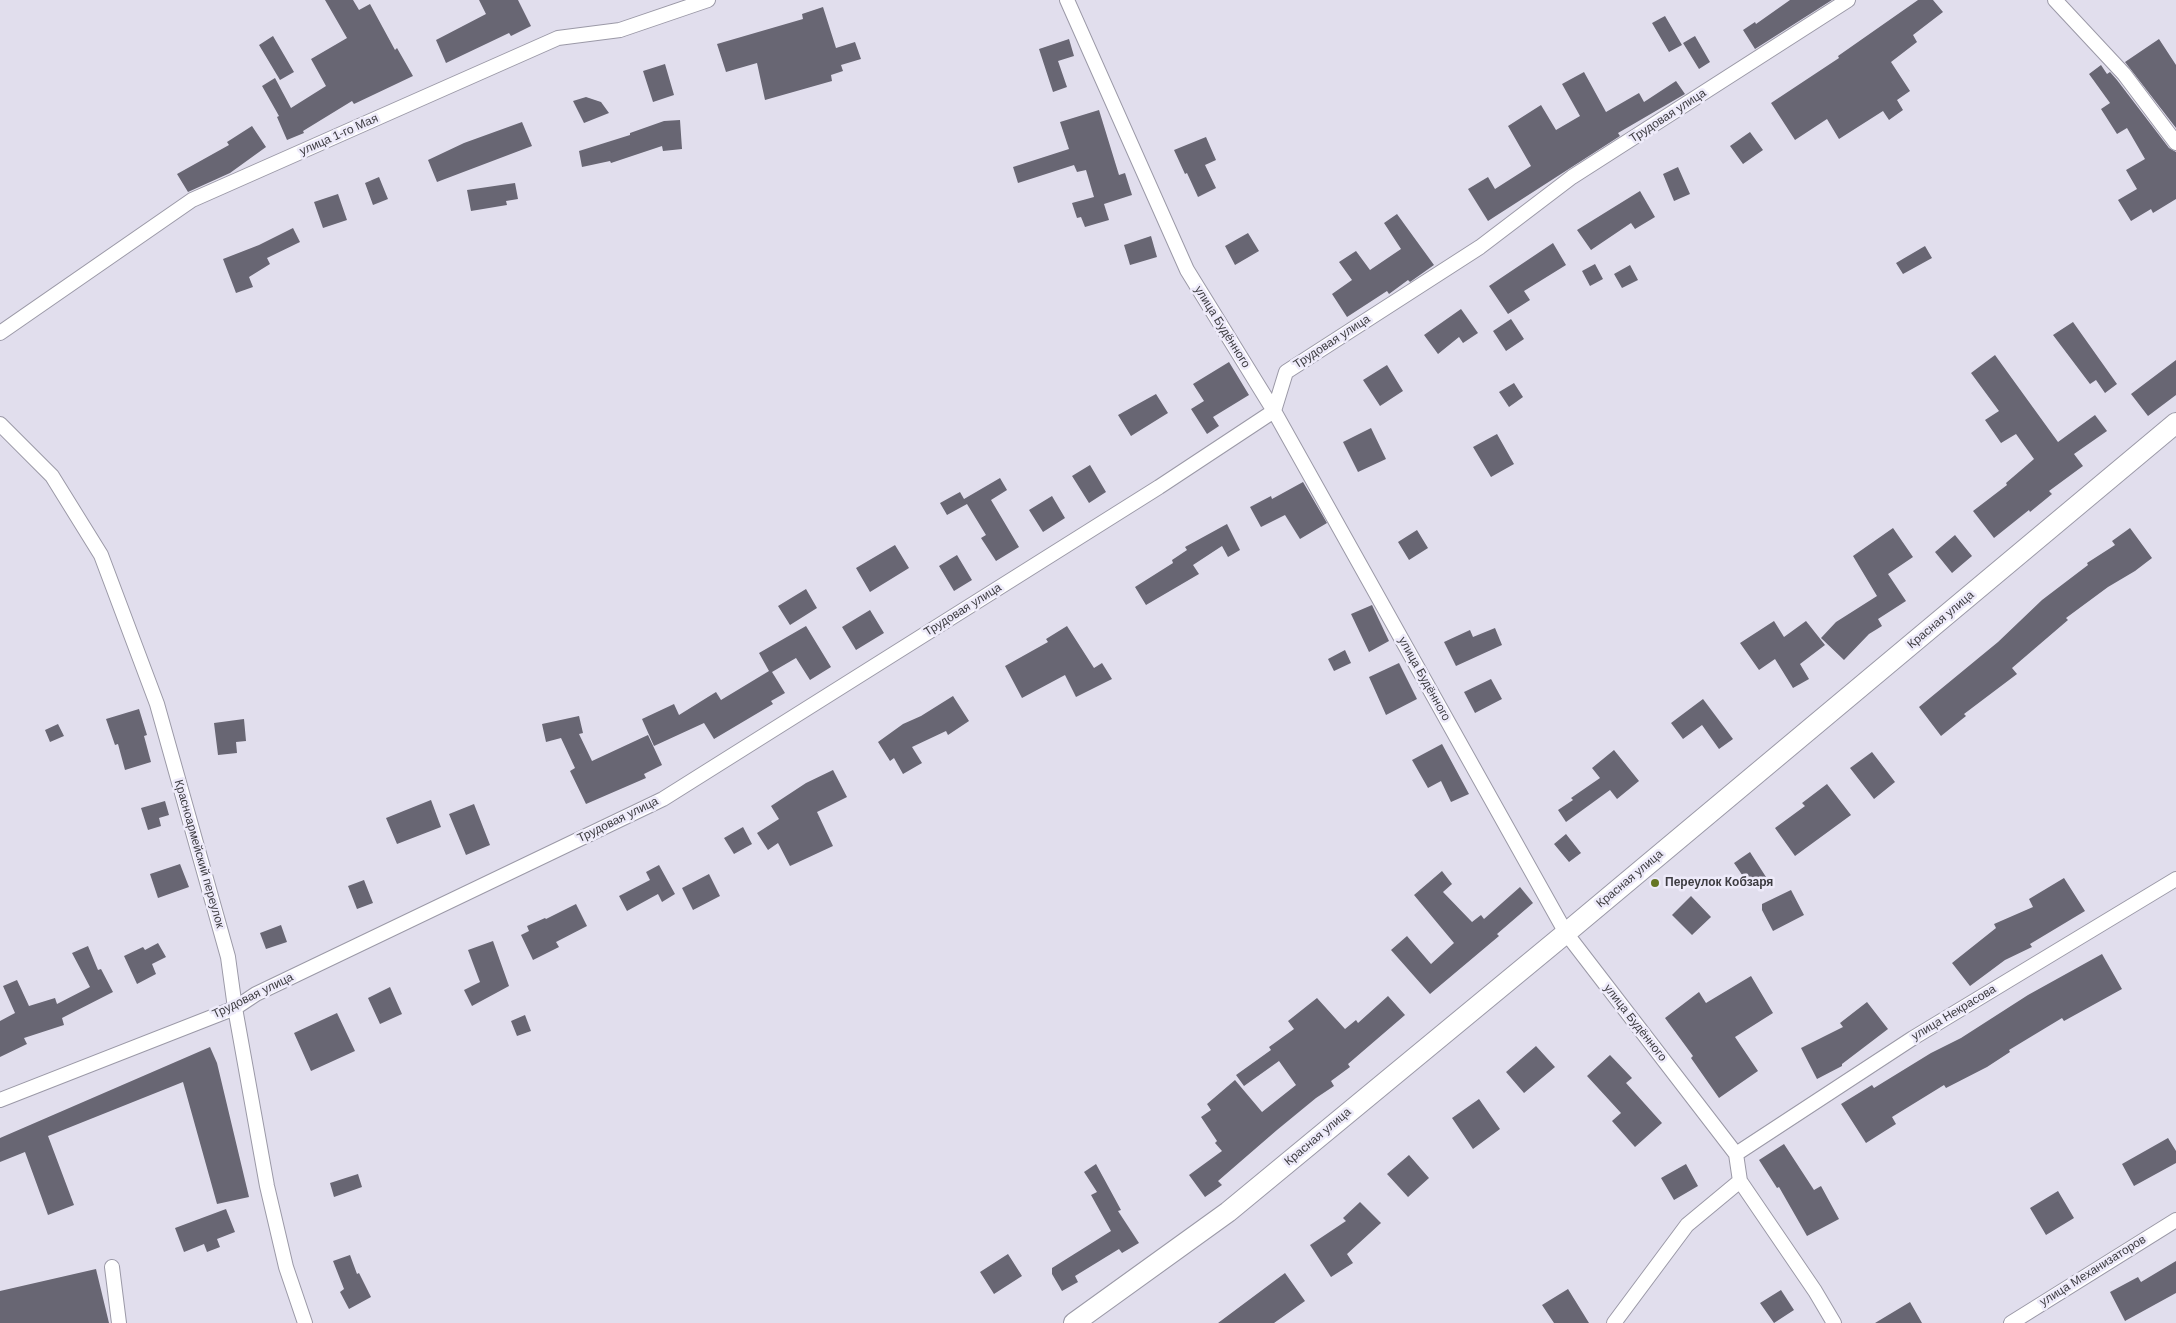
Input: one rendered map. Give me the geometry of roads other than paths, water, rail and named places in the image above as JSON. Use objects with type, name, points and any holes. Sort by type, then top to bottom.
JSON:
[{"type":"main road","name":"Красная улица","points":[[1074,1323],[1228,1212],[1566,933],[2176,423]]},
{"type":"street","name":"улица 1-го Мая","points":[[0,333],[192,200],[558,38],[620,30],[708,0]]},
{"type":"street","name":"улица Будённого","points":[[1067,0],[1187,270],[1274,411],[1566,933],[1736,1154],[1740,1181],[1815,1291],[1834,1323]]},
{"type":"street","name":"Трудовая улица","points":[[0,1100],[235,1008],[256,994],[663,799],[1159,487],[1274,411],[1286,372],[1480,247],[1572,177],[1848,0]]},
{"type":"street","points":[[2055,0],[2124,74],[2176,143]]},
{"type":"street","name":"Красноармейский переулок","points":[[0,424],[52,476],[101,555],[157,704],[228,957],[235,1008],[267,1186],[286,1267],[305,1323]]},
{"type":"street","name":"улица Некрасова","points":[[1736,1154],[1913,1038],[2176,879]]},
{"type":"street","points":[[1614,1323],[1687,1225],[1740,1181]]},
{"type":"street","name":"улица Механизаторов","points":[[2011,1323],[2176,1220]]},
{"type":"street","points":[[112,1267],[119,1323]]},
{"type":"place","name":"Переулок Кобзаря","points":[[1655,883]]}]
